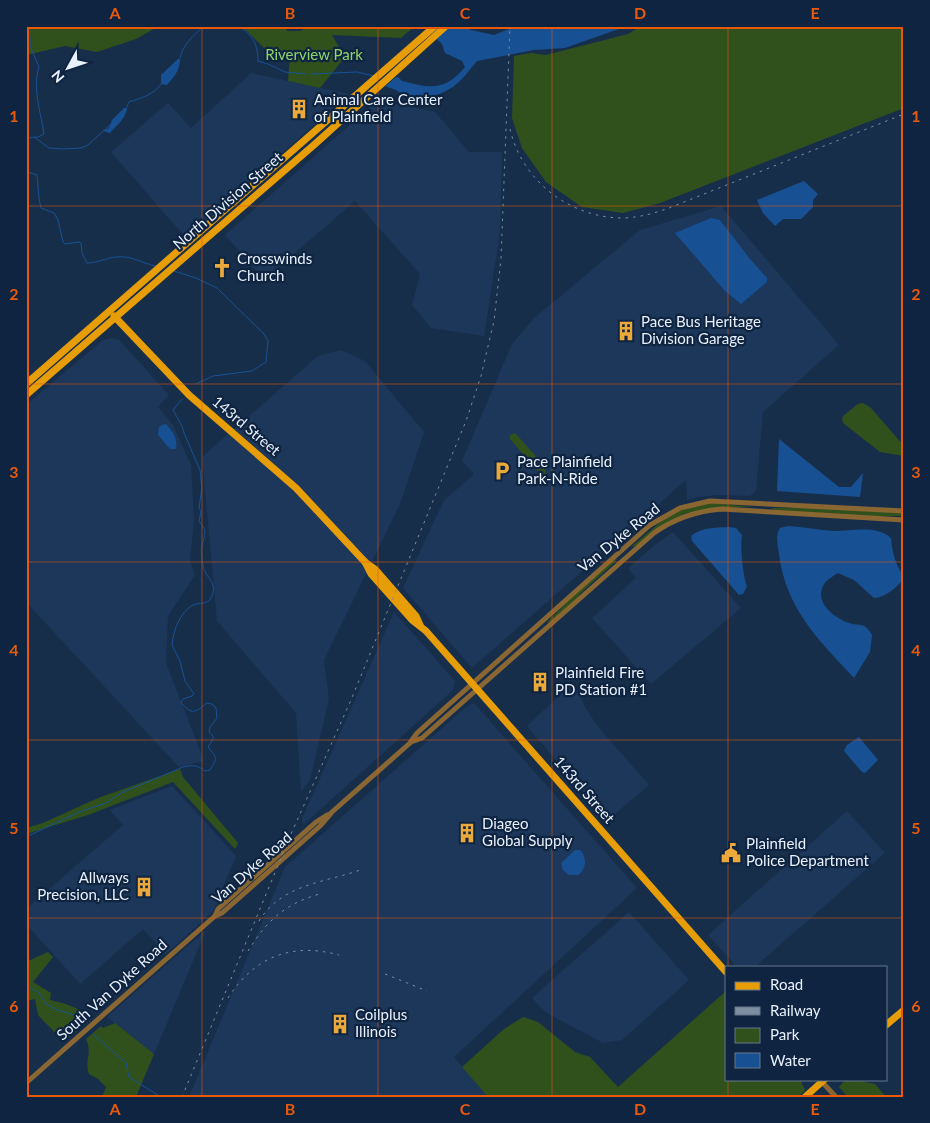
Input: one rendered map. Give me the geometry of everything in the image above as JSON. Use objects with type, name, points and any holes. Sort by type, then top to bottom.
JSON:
[{"type":"main road","name":"North Division Street","points":[[26,395],[392,75],[436,26]]},
{"type":"main road","name":"North Division Street","points":[[26,384],[382,74],[446,26]]},
{"type":"main road","points":[[209,226],[214,232]]},
{"type":"main road","name":"143rd Street","points":[[110,312],[193,399],[302,494],[365,562],[375,569],[416,616],[421,626],[725,971]]},
{"type":"main road","points":[[888,1023],[904,1010]]},
{"type":"main road","points":[[805,1097],[823,1080]]},
{"type":"street","name":"Van Dyke Road","points":[[215,916],[222,913],[287,856],[320,826],[332,812],[410,743],[417,733],[471,683],[650,525],[680,508],[702,502],[718,501],[904,511]]},
{"type":"street","name":"Van Dyke Road","points":[[410,743],[422,738],[642,543],[662,527],[681,518],[705,511],[722,509],[904,520]]},
{"type":"street","name":"South Van Dyke Road","points":[[26,1083],[215,916]]},
{"type":"street","points":[[823,1080],[836,1097]]},
{"type":"shaded area","points":[[251,73],[349,94],[186,238],[111,152],[168,103],[191,128]]},
{"type":"shaded area","points":[[378,100],[435,112],[469,152],[502,152],[500,233],[484,336],[431,328],[412,305],[420,274],[355,201],[264,280],[225,235]]},
{"type":"shaded area","points":[[721,206],[839,345],[763,412],[756,491],[750,496],[718,495],[687,500],[686,480],[472,668],[403,588],[444,500],[474,474],[462,461],[512,344],[534,318],[640,230]]},
{"type":"shaded area","points":[[112,338],[119,340],[169,395],[158,407],[173,425],[191,465],[194,521],[190,561],[195,575],[168,616],[166,663],[204,761],[179,767],[26,602],[26,405],[103,340]]},
{"type":"shaded area","points":[[341,350],[365,361],[424,432],[400,504],[324,660],[329,699],[310,780],[301,792],[296,713],[217,621],[202,457],[318,356]]},
{"type":"shaded area","points":[[673,532],[741,608],[651,684],[592,618],[636,578],[628,568]]},
{"type":"shaded area","points":[[394,612],[455,681],[453,690],[303,825],[302,819]]},
{"type":"shaded area","points":[[573,683],[586,709],[599,728],[649,785],[608,820],[527,726]]},
{"type":"shaded area","points":[[474,703],[637,888],[454,1057],[488,1097],[189,1097],[285,867],[466,707]]},
{"type":"shaded area","points":[[172,786],[236,856],[213,911],[166,954],[143,929],[80,984],[26,924],[26,909],[123,825],[110,810]]},
{"type":"shaded area","points":[[847,811],[885,853],[756,966],[736,966],[708,935]]},
{"type":"shaded area","points":[[629,912],[689,980],[622,1040],[603,1043],[545,1012],[532,998]]},
{"type":"shaded area","points":[[206,930],[154,1054],[107,1017]]},
{"type":"green space","points":[[26,26],[159,26],[136,39],[97,52],[65,46],[26,55]]},
{"type":"green space","name":"Riverview Park","points":[[242,26],[285,26],[287,31],[300,31],[310,26],[415,26],[401,38],[332,35],[345,57],[320,88],[288,81],[290,55],[268,52]]},
{"type":"green space","points":[[641,26],[904,26],[904,108],[660,203],[623,213],[582,207],[546,182],[522,148],[512,118],[514,56],[531,53],[546,55],[628,34]]},
{"type":"green space","points":[[863,403],[871,408],[904,446],[904,456],[880,452],[843,423],[843,416],[858,404]]},
{"type":"green space","points":[[515,433],[544,465],[545,474],[541,475],[510,439],[510,435]]},
{"type":"green space","points":[[710,503],[754,507],[718,507],[685,514],[638,545],[631,547],[664,519],[680,510]]},
{"type":"green space","points":[[820,508],[904,513],[904,516],[851,516],[771,509]]},
{"type":"green space","points":[[617,559],[614,563],[562,613],[546,623],[590,580]]},
{"type":"green space","points":[[180,769],[183,777],[238,843],[235,849],[173,782],[88,815],[26,834],[26,828],[43,823],[98,798]]},
{"type":"green space","points":[[48,952],[53,957],[33,982],[51,993],[50,1000],[66,1004],[90,1016],[88,1021],[64,1042],[38,1015],[35,999],[26,1001],[26,962]]},
{"type":"green space","points":[[725,992],[725,1080],[800,1080],[805,1090],[798,1097],[488,1097],[462,1067],[504,1029],[523,1017],[538,1022],[575,1052],[590,1057],[618,1087]]},
{"type":"green space","points":[[115,1023],[154,1054],[136,1097],[102,1097],[106,1087],[89,1074],[87,1064],[89,1049],[86,1039],[101,1026],[103,1028]]},
{"type":"green space","points":[[845,1080],[863,1080],[875,1084],[886,1097],[848,1097],[839,1087]]},
{"type":"water","points":[[427,26],[464,26],[471,30],[494,35],[509,29],[537,26],[627,26],[565,48],[534,50],[477,61],[463,78],[453,87],[442,93],[426,99],[408,98],[396,90],[385,86],[398,77],[402,81],[436,86],[450,81],[465,67],[462,61],[445,53],[442,44],[426,29]]},
{"type":"water","points":[[180,59],[179,67],[174,76],[167,85],[161,84],[161,75]]},
{"type":"water","points":[[124,108],[127,108],[126,112],[118,125],[110,133],[103,131],[109,128],[112,120]]},
{"type":"water","points":[[804,181],[818,194],[813,200],[813,207],[801,219],[783,219],[775,226],[763,213],[757,200]]},
{"type":"water","points":[[711,218],[720,220],[767,278],[767,282],[741,304],[725,291],[675,233]]},
{"type":"water","points":[[166,424],[174,436],[176,449],[170,449],[158,435],[159,427]]},
{"type":"water","points":[[779,439],[839,487],[851,487],[863,473],[860,497],[777,491]]},
{"type":"water","points":[[788,526],[834,531],[871,530],[878,531],[891,538],[895,559],[904,577],[891,591],[874,598],[854,580],[838,573],[827,581],[822,589],[821,598],[830,612],[851,624],[864,626],[872,635],[870,652],[854,678],[816,636],[796,607],[789,591],[783,574],[777,540],[780,528]]},
{"type":"water","points":[[736,528],[742,535],[742,561],[747,586],[743,594],[739,595],[692,541],[691,536],[704,529]]},
{"type":"water","points":[[859,737],[878,760],[865,773],[844,751],[847,745]]},
{"type":"water","points":[[575,850],[580,850],[585,863],[583,870],[578,875],[569,875],[563,870],[561,863]]},
{"type":"waterway","points":[[26,138],[38,137],[44,134],[36,83],[39,67],[30,46],[27,26]]},
{"type":"waterway","points":[[180,58],[186,44],[204,26]]},
{"type":"waterway","points":[[238,26],[254,40],[258,61],[285,72],[306,74]]},
{"type":"waterway","points":[[311,74],[357,72],[374,76]]},
{"type":"waterway","points":[[126,109],[129,102],[151,93],[162,83]]},
{"type":"waterway","points":[[34,137],[49,148],[81,148],[88,145],[111,124]]},
{"type":"waterway","points":[[26,158],[28,172],[37,175],[41,208],[54,213],[65,244],[81,243],[82,253],[87,263],[121,257],[131,258],[155,266]]},
{"type":"waterway","points":[[174,271],[196,278],[217,288],[264,334],[268,341],[266,362],[252,371],[213,376],[196,384]]},
{"type":"waterway","points":[[26,837],[79,812],[106,803],[121,793],[183,767],[195,766],[205,771],[210,770],[215,762],[215,755],[208,747],[213,739],[209,732],[210,727],[217,718],[216,708],[212,704],[207,703],[196,711],[191,711],[181,703],[183,699],[194,694],[185,681],[180,661],[172,645],[176,628],[184,612],[193,605],[209,600],[213,593],[213,584],[204,570],[202,559],[205,531],[199,521],[202,488],[200,470],[182,426],[173,410],[182,399]]},
{"type":"waterway","points":[[26,985],[39,993],[45,1003],[55,1009],[74,1015],[84,1024]]},
{"type":"waterway","points":[[93,1034],[126,1063],[129,1077],[161,1097]]},
{"type":"railway","points":[[182,1097],[291,834],[351,700],[466,421],[481,376],[494,321],[501,259],[510,26]]},
{"type":"railway","points":[[510,129],[516,148],[526,165],[538,181],[552,194],[586,212],[605,217],[625,218],[648,215],[669,208],[904,114]]},
{"type":"railway","points":[[259,921],[269,908],[292,892],[363,869]]},
{"type":"railway","points":[[248,951],[271,921],[288,907],[323,893]]},
{"type":"railway","points":[[228,998],[250,972],[276,956],[305,950],[339,955]]},
{"type":"railway","points":[[385,974],[427,991]]},
{"type":"place","name":"Animal Care Center of Plainfield","points":[[299,109]]},
{"type":"place","name":"Crosswinds Church","points":[[222,268]]},
{"type":"place","name":"Pace Bus Heritage Division Garage","points":[[626,331]]},
{"type":"place","name":"Pace Plainfield Park-N-Ride","points":[[502,471]]},
{"type":"place","name":"Plainfield Fire PD Station #1","points":[[540,682]]},
{"type":"place","name":"Diageo Global Supply","points":[[467,833]]},
{"type":"place","name":"Plainfield Police Department","points":[[731,853]]},
{"type":"place","name":"Allways Precision, LLC","points":[[144,887]]},
{"type":"place","name":"Coilplus Illinois","points":[[340,1024]]}]
